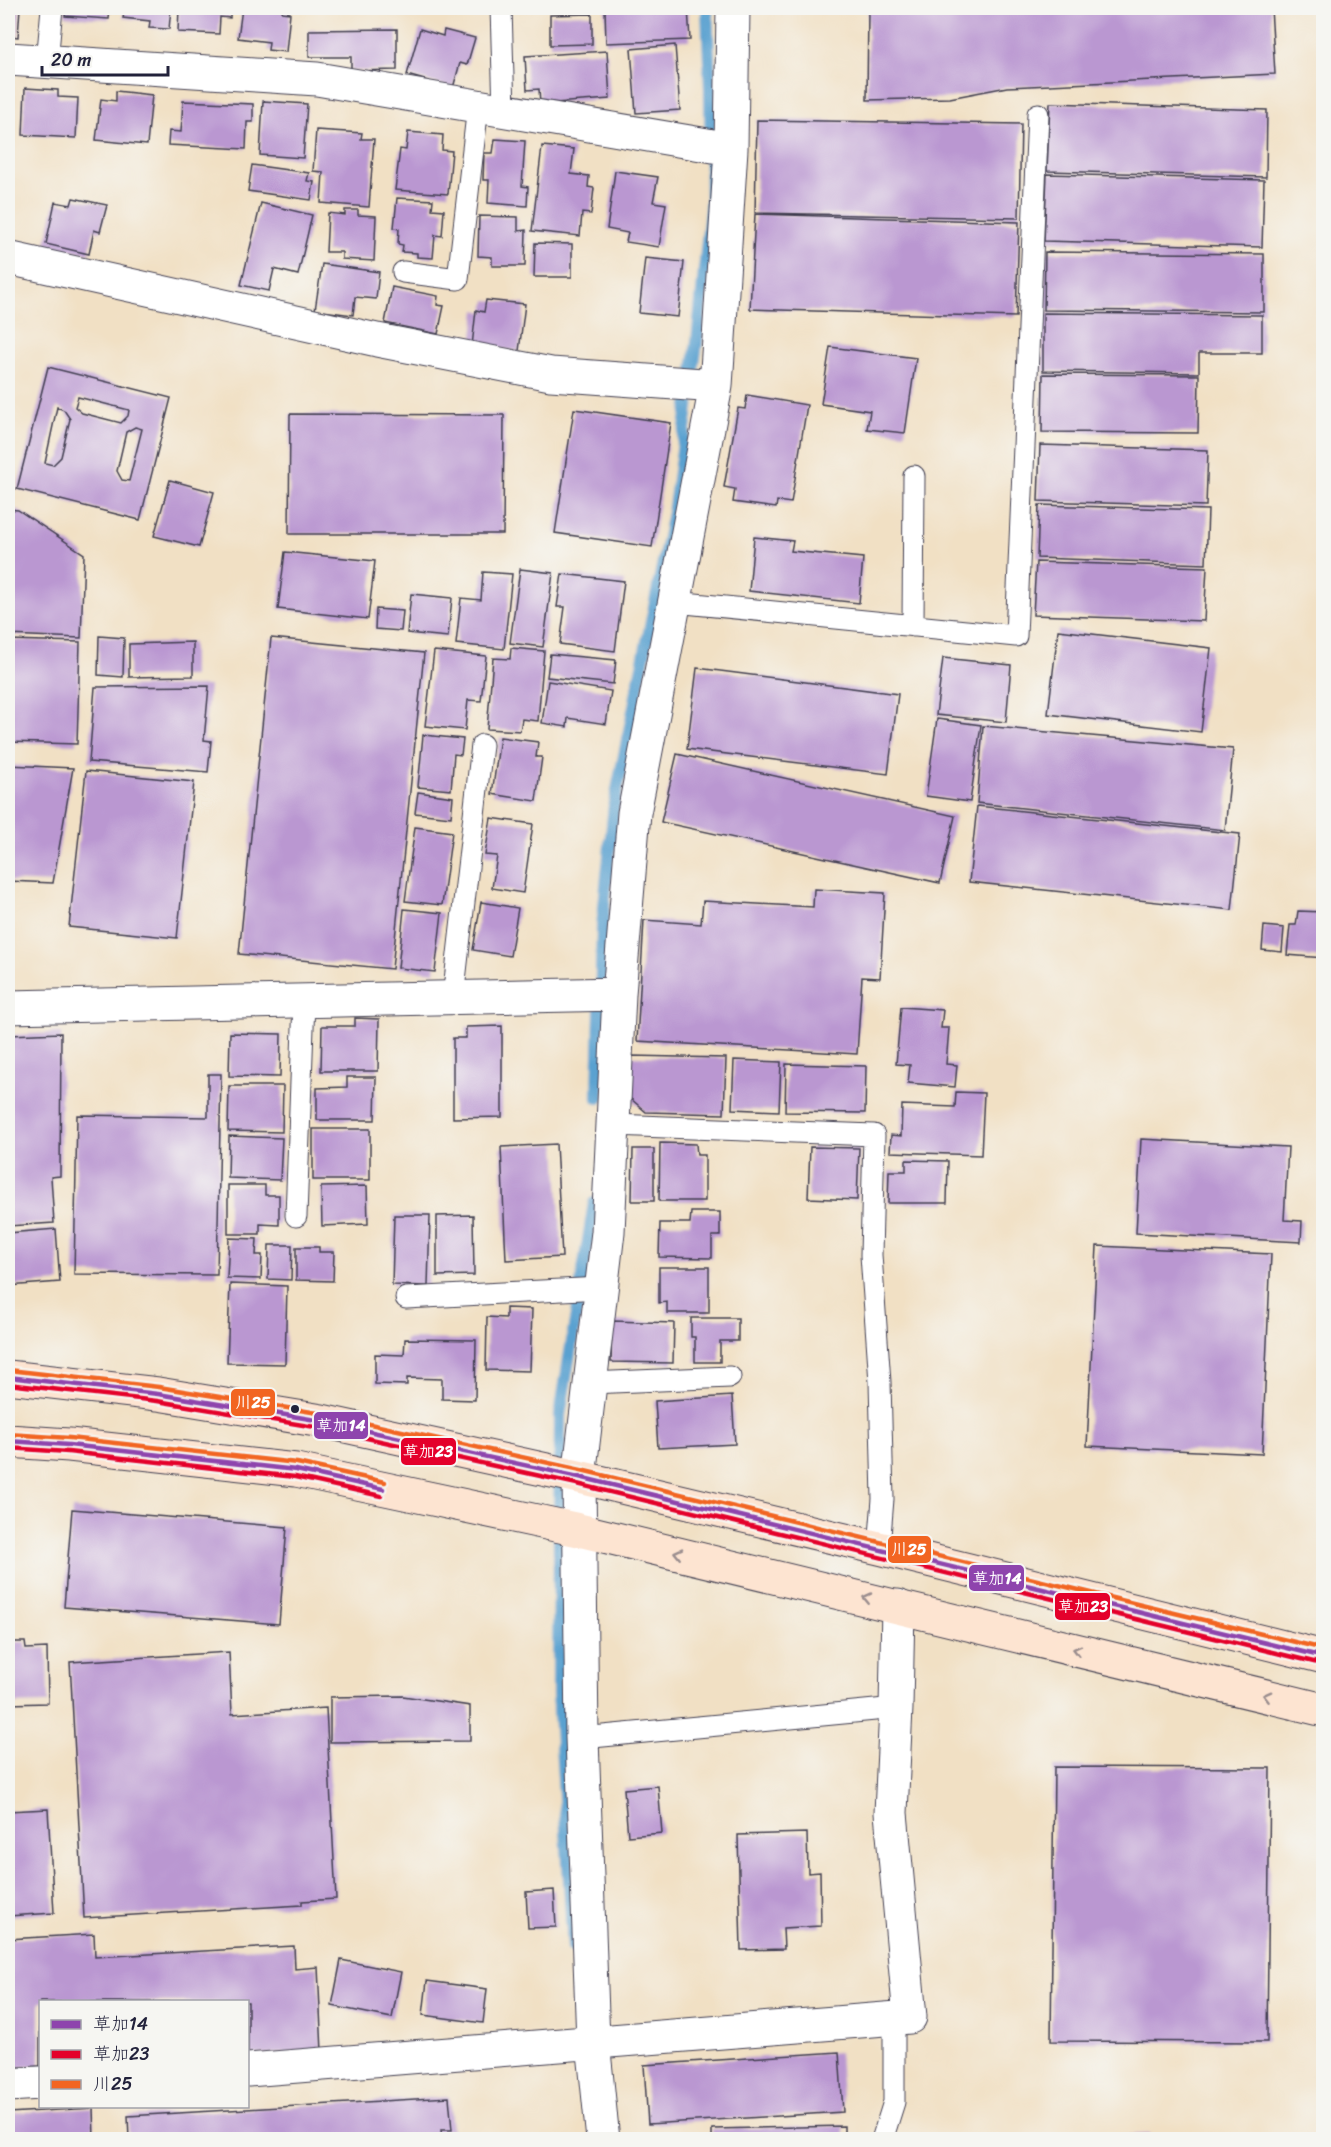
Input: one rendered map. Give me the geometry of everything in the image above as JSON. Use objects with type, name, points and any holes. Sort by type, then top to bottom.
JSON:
[{"type":"street","points":[[603,2139],[592,2042],[582,1738],[579,1477],[608,1232],[619,994],[634,813],[716,386],[731,149],[733,8]]},
{"type":"street","points":[[8,59],[317,79],[731,149]]},
{"type":"street","points":[[8,258],[377,340],[551,374],[716,386]]},
{"type":"street","points":[[8,1007],[619,994]]},
{"type":"street","points":[[8,1377],[158,1394],[322,1421],[579,1477],[1323,1657]]},
{"type":"street","points":[[8,1441],[69,1445],[296,1470],[579,1530],[1323,1710]]},
{"type":"street","points":[[249,2070],[910,2017],[891,1813],[898,1606]]},
{"type":"street","points":[[8,2085],[39,2083]]},
{"type":"lane","points":[[47,62],[52,8]]},
{"type":"lane","points":[[403,272],[458,279],[491,108],[501,8]]},
{"type":"lane","points":[[675,602],[1016,636],[1038,114]]},
{"type":"lane","points":[[913,626],[914,476]]},
{"type":"lane","points":[[453,998],[482,745]]},
{"type":"lane","points":[[296,1216],[304,1001]]},
{"type":"lane","points":[[613,1125],[874,1135],[871,1255],[880,1382],[883,1499],[879,1548]]},
{"type":"lane","points":[[406,1298],[601,1288]]},
{"type":"lane","points":[[590,1383],[730,1377]]},
{"type":"lane","points":[[582,1738],[896,1708]]},
{"type":"lane","points":[[882,2139],[894,2102],[894,2018]]},
{"type":"building","points":[[8,8],[20,8],[18,37],[8,36]]},
{"type":"building","points":[[66,8],[110,8],[109,19],[65,16]]},
{"type":"building","points":[[125,8],[171,8],[169,29],[149,28],[150,21],[123,18]]},
{"type":"building","points":[[179,8],[230,8],[230,18],[220,17],[219,34],[178,32]]},
{"type":"building","points":[[242,8],[283,8],[282,12],[290,13],[286,52],[268,50],[269,42],[238,38]]},
{"type":"building","points":[[605,8],[688,8],[690,40],[606,43]]},
{"type":"building","points":[[868,8],[1271,8],[1275,74],[1007,87],[950,98],[867,100]]},
{"type":"building","points":[[592,14],[592,44],[550,45],[550,15]]},
{"type":"building","points":[[397,29],[397,70],[351,71],[351,57],[309,57],[309,30]]},
{"type":"building","points":[[420,29],[443,36],[444,30],[475,38],[467,65],[460,63],[453,88],[407,75]]},
{"type":"building","points":[[675,45],[680,110],[636,113],[631,49]]},
{"type":"building","points":[[607,51],[610,99],[540,104],[539,89],[527,90],[525,56]]},
{"type":"building","points":[[25,88],[58,90],[58,97],[78,98],[76,138],[23,135]]},
{"type":"building","points":[[116,91],[152,95],[147,145],[96,140],[101,99],[116,101]]},
{"type":"building","points":[[8,95],[12,96],[10,134],[8,134]]},
{"type":"building","points":[[183,101],[253,104],[253,122],[247,122],[246,149],[168,145],[169,131],[181,132]]},
{"type":"building","points":[[263,101],[307,104],[303,158],[260,155]]},
{"type":"building","points":[[1050,103],[1267,110],[1266,177],[1047,171]]},
{"type":"building","points":[[757,120],[1021,124],[1019,218],[755,213]]},
{"type":"building","points":[[316,130],[362,133],[361,139],[374,139],[369,207],[321,203],[323,172],[313,171]]},
{"type":"building","points":[[408,132],[443,135],[442,150],[452,151],[448,194],[395,190],[400,149],[406,150]]},
{"type":"building","points":[[495,139],[525,141],[522,186],[528,187],[527,206],[488,203],[489,180],[483,180],[484,153],[493,153]]},
{"type":"building","points":[[542,146],[574,149],[571,174],[589,176],[588,187],[594,188],[591,214],[582,213],[580,236],[532,231]]},
{"type":"building","points":[[252,165],[309,173],[307,181],[314,182],[311,200],[248,191]]},
{"type":"building","points":[[615,171],[658,177],[653,202],[666,204],[659,247],[626,242],[628,233],[607,229]]},
{"type":"building","points":[[1047,174],[1264,180],[1262,247],[1044,241]]},
{"type":"building","points":[[73,198],[107,205],[100,232],[94,230],[89,254],[46,244],[55,202],[71,205]]},
{"type":"building","points":[[397,198],[433,200],[432,209],[444,210],[442,236],[435,235],[433,258],[417,257],[417,253],[402,252],[403,245],[398,244],[399,229],[394,228]]},
{"type":"building","points":[[261,203],[312,215],[298,275],[274,269],[269,291],[241,285]]},
{"type":"building","points":[[345,210],[358,210],[358,215],[376,216],[374,261],[342,259],[342,252],[326,252],[328,213],[345,215]]},
{"type":"building","points":[[755,214],[1019,222],[1016,317],[750,309]]},
{"type":"building","points":[[479,216],[518,217],[518,231],[526,230],[525,266],[492,266],[492,257],[478,256]]},
{"type":"building","points":[[535,243],[572,244],[572,277],[534,277]]},
{"type":"building","points":[[1045,252],[1264,254],[1264,312],[1044,310]]},
{"type":"building","points":[[645,258],[684,262],[678,317],[639,313]]},
{"type":"building","points":[[322,264],[379,272],[376,299],[355,297],[353,315],[315,310]]},
{"type":"building","points":[[392,287],[438,296],[437,305],[444,306],[438,334],[385,323]]},
{"type":"building","points":[[486,300],[525,304],[519,351],[472,346],[476,310],[484,312]]},
{"type":"building","points":[[1043,313],[1262,315],[1262,353],[1199,353],[1199,373],[1043,371]]},
{"type":"building","points":[[830,347],[916,358],[905,433],[867,429],[870,411],[821,404]]},
{"type":"building","points":[[48,367],[171,398],[140,520],[17,489]],"holes":[[[78,397],[129,410],[128,416],[121,423],[82,413],[75,407]],[[57,407],[64,410],[70,419],[61,457],[53,465],[45,463]],[[135,427],[142,429],[129,481],[122,480],[117,471],[126,432]]]},
{"type":"building","points":[[1043,374],[1199,375],[1198,433],[1042,432]]},
{"type":"building","points":[[747,395],[807,405],[791,503],[777,501],[776,508],[733,502],[735,489],[724,487],[738,408],[745,409]]},
{"type":"building","points":[[574,409],[671,423],[652,547],[555,533]]},
{"type":"building","points":[[290,414],[504,415],[503,534],[289,534]]},
{"type":"building","points":[[1040,445],[1208,450],[1206,506],[1038,501]]},
{"type":"building","points":[[170,480],[214,492],[199,547],[154,536]]},
{"type":"building","points":[[1039,505],[1208,510],[1206,564],[1037,558]]},
{"type":"building","points":[[8,509],[18,510],[84,554],[81,638],[8,635]]},
{"type":"building","points":[[754,537],[793,541],[791,551],[863,558],[859,603],[749,591]]},
{"type":"building","points":[[285,552],[375,561],[368,619],[278,609]]},
{"type":"building","points":[[1036,562],[1207,567],[1204,621],[1033,615]]},
{"type":"building","points":[[520,569],[553,573],[543,647],[510,643]]},
{"type":"building","points":[[483,572],[512,574],[504,649],[456,644],[461,598],[481,600]]},
{"type":"building","points":[[562,574],[624,581],[615,651],[560,644],[565,607],[557,607]]},
{"type":"building","points":[[411,594],[452,598],[448,637],[407,633]]},
{"type":"building","points":[[376,609],[403,611],[401,631],[375,629]]},
{"type":"building","points":[[1058,630],[1211,648],[1201,732],[1048,714]]},
{"type":"building","points":[[99,636],[124,638],[123,677],[98,675]]},
{"type":"building","points":[[271,638],[424,653],[392,969],[239,954]]},
{"type":"building","points":[[8,640],[80,642],[77,744],[8,742]]},
{"type":"building","points":[[193,642],[193,676],[129,677],[129,644]]},
{"type":"building","points":[[511,648],[544,651],[538,721],[522,719],[520,731],[487,729],[493,658],[510,659]]},
{"type":"building","points":[[434,651],[486,656],[481,701],[468,700],[465,730],[425,726]]},
{"type":"building","points":[[550,654],[616,660],[613,684],[547,677]]},
{"type":"building","points":[[943,658],[1011,665],[1006,722],[936,715]]},
{"type":"building","points":[[697,668],[898,694],[888,774],[687,749]]},
{"type":"building","points":[[548,681],[611,691],[606,724],[568,718],[567,727],[542,723]]},
{"type":"building","points":[[209,686],[204,740],[211,741],[208,772],[89,762],[95,687]]},
{"type":"building","points":[[937,719],[981,725],[970,802],[926,796]]},
{"type":"building","points":[[983,726],[1233,749],[1225,830],[977,803]]},
{"type":"building","points":[[423,735],[463,739],[461,755],[454,754],[451,790],[418,787]]},
{"type":"building","points":[[500,737],[538,742],[536,757],[542,757],[536,801],[492,794]]},
{"type":"building","points":[[677,754],[955,816],[940,883],[661,822]]},
{"type":"building","points":[[8,765],[73,768],[53,883],[8,881]]},
{"type":"building","points":[[86,771],[194,782],[177,938],[69,927]]},
{"type":"building","points":[[418,792],[453,797],[451,817],[415,813]]},
{"type":"building","points":[[977,806],[1240,834],[1232,910],[969,882]]},
{"type":"building","points":[[491,818],[533,824],[523,893],[492,888],[497,856],[485,855]]},
{"type":"building","points":[[415,827],[452,832],[442,905],[405,901]]},
{"type":"building","points":[[814,889],[885,893],[880,978],[862,977],[857,1054],[637,1041],[644,920],[701,924],[703,901],[813,907]]},
{"type":"building","points":[[481,902],[518,908],[510,956],[473,950]]},
{"type":"building","points":[[404,909],[442,913],[435,972],[398,968]]},
{"type":"building","points":[[1298,911],[1324,912],[1324,958],[1287,955],[1290,925],[1296,925]]},
{"type":"building","points":[[1264,926],[1284,928],[1282,952],[1262,950]]},
{"type":"building","points":[[901,1007],[943,1010],[941,1028],[949,1028],[946,1064],[957,1065],[955,1087],[908,1083],[910,1065],[896,1064]]},
{"type":"building","points":[[355,1018],[379,1019],[378,1071],[321,1071],[322,1026],[355,1026]]},
{"type":"building","points":[[502,1026],[502,1117],[453,1118],[453,1038],[466,1038],[466,1027]]},
{"type":"building","points":[[61,1033],[60,1176],[51,1177],[54,1223],[8,1226],[9,1035]]},
{"type":"building","points":[[230,1033],[281,1034],[280,1077],[229,1076]]},
{"type":"building","points":[[631,1056],[726,1058],[724,1114],[646,1112],[630,1098]]},
{"type":"building","points":[[734,1060],[781,1062],[779,1111],[732,1109]]},
{"type":"building","points":[[786,1064],[866,1066],[865,1113],[785,1112]]},
{"type":"building","points":[[208,1074],[221,1074],[217,1275],[74,1274],[77,1115],[208,1117]]},
{"type":"building","points":[[347,1077],[376,1077],[375,1120],[317,1120],[317,1088],[347,1087]]},
{"type":"building","points":[[229,1086],[283,1086],[282,1132],[228,1131]]},
{"type":"building","points":[[956,1092],[984,1093],[981,1155],[890,1152],[891,1135],[901,1136],[902,1105],[955,1107]]},
{"type":"building","points":[[313,1129],[370,1129],[370,1180],[313,1180]]},
{"type":"building","points":[[229,1136],[282,1138],[280,1180],[228,1178]]},
{"type":"building","points":[[1141,1139],[1288,1147],[1284,1220],[1302,1221],[1301,1242],[1136,1233]]},
{"type":"building","points":[[660,1143],[696,1144],[697,1155],[705,1155],[705,1201],[659,1201]]},
{"type":"building","points":[[556,1144],[562,1257],[506,1260],[501,1147]]},
{"type":"building","points":[[810,1147],[859,1148],[857,1200],[808,1198]]},
{"type":"building","points":[[633,1149],[654,1149],[654,1201],[632,1201]]},
{"type":"building","points":[[906,1160],[948,1161],[947,1203],[888,1203],[889,1171],[906,1171]]},
{"type":"building","points":[[228,1185],[265,1185],[265,1195],[279,1195],[279,1225],[260,1224],[260,1234],[228,1234]]},
{"type":"building","points":[[367,1186],[368,1224],[322,1226],[321,1187]]},
{"type":"building","points":[[691,1212],[720,1212],[720,1236],[712,1236],[712,1258],[659,1257],[660,1223],[690,1223]]},
{"type":"building","points":[[394,1215],[430,1215],[428,1286],[392,1285]]},
{"type":"building","points":[[473,1215],[474,1275],[437,1276],[437,1216]]},
{"type":"building","points":[[56,1229],[60,1282],[8,1286],[8,1233]]},
{"type":"building","points":[[229,1238],[257,1239],[256,1255],[262,1255],[261,1279],[227,1278]]},
{"type":"building","points":[[269,1245],[292,1245],[291,1280],[268,1279]]},
{"type":"building","points":[[1097,1246],[1271,1254],[1262,1454],[1087,1446]]},
{"type":"building","points":[[296,1247],[319,1247],[319,1252],[334,1252],[333,1281],[296,1280]]},
{"type":"building","points":[[659,1267],[709,1267],[709,1313],[667,1313],[667,1302],[659,1303]]},
{"type":"building","points":[[230,1284],[287,1286],[285,1364],[227,1363]]},
{"type":"building","points":[[506,1308],[532,1309],[530,1371],[486,1370],[487,1317],[506,1318]]},
{"type":"building","points":[[691,1318],[738,1318],[738,1341],[720,1341],[720,1362],[695,1362],[695,1337],[691,1337]]},
{"type":"building","points":[[612,1321],[674,1323],[673,1363],[611,1362]]},
{"type":"building","points":[[405,1339],[476,1340],[475,1400],[442,1399],[442,1379],[407,1378],[407,1385],[375,1384],[375,1354],[404,1355]]},
{"type":"building","points":[[732,1396],[735,1444],[658,1448],[655,1401]]},
{"type":"building","points":[[72,1509],[287,1527],[279,1624],[64,1607]]},
{"type":"building","points":[[8,1642],[25,1642],[26,1649],[47,1648],[48,1703],[8,1704]]},
{"type":"building","points":[[229,1652],[232,1714],[326,1708],[336,1899],[302,1901],[302,1905],[84,1918],[70,1662]]},
{"type":"building","points":[[403,1696],[470,1706],[470,1741],[330,1742],[330,1697]]},
{"type":"building","points":[[1054,1767],[1270,1768],[1267,2042],[1051,2041]]},
{"type":"building","points":[[658,1786],[662,1833],[628,1836],[624,1789]]},
{"type":"building","points":[[48,1809],[54,1913],[8,1916],[8,1811]]},
{"type":"building","points":[[807,1833],[808,1873],[820,1872],[821,1926],[783,1928],[784,1949],[741,1950],[738,1835]]},
{"type":"building","points":[[554,1890],[556,1927],[528,1928],[526,1892]]},
{"type":"building","points":[[94,1934],[95,1957],[294,1946],[295,1969],[318,1967],[322,2052],[249,2055],[249,2000],[39,2000],[39,2066],[8,2068],[8,1939]]},
{"type":"building","points":[[341,1960],[401,1972],[392,2018],[332,2006]]},
{"type":"building","points":[[427,1981],[487,1989],[483,2023],[423,2015]]},
{"type":"building","points":[[839,2052],[843,2112],[648,2124],[644,2065]]},
{"type":"building","points":[[449,2097],[452,2130],[441,2130],[442,2140],[129,2140],[128,2116]]},
{"type":"building","points":[[93,2108],[94,2140],[8,2140],[8,2113]]},
{"type":"building","points":[[844,2126],[844,2140],[712,2140],[712,2129]]},
{"type":"building","points":[[1149,2134],[1150,2140],[1065,2140],[1064,2138]]},
{"type":"waterway","points":[[598,1098],[602,927],[614,805],[674,508],[697,342],[711,201],[707,8]]},
{"type":"waterway","points":[[573,1947],[558,1693],[560,1415],[594,1203]]},
{"type":"transit line","name":"川25","points":[[9,1370],[159,1387],[324,1414],[581,1470],[1324,1649]]},
{"type":"transit line","name":"草加14","points":[[8,1377],[158,1394],[322,1421],[579,1477],[1324,1657]]},
{"type":"transit line","name":"草加23","points":[[8,1384],[157,1401],[321,1428],[577,1484],[1322,1664]]},
{"type":"transit line","name":"川25","points":[[8,1434],[70,1438],[297,1463],[385,1482]]},
{"type":"transit line","name":"草加14","points":[[8,1441],[69,1445],[296,1470],[383,1489]]},
{"type":"transit line","name":"草加23","points":[[8,1448],[68,1452],[295,1477],[381,1496]]}]
